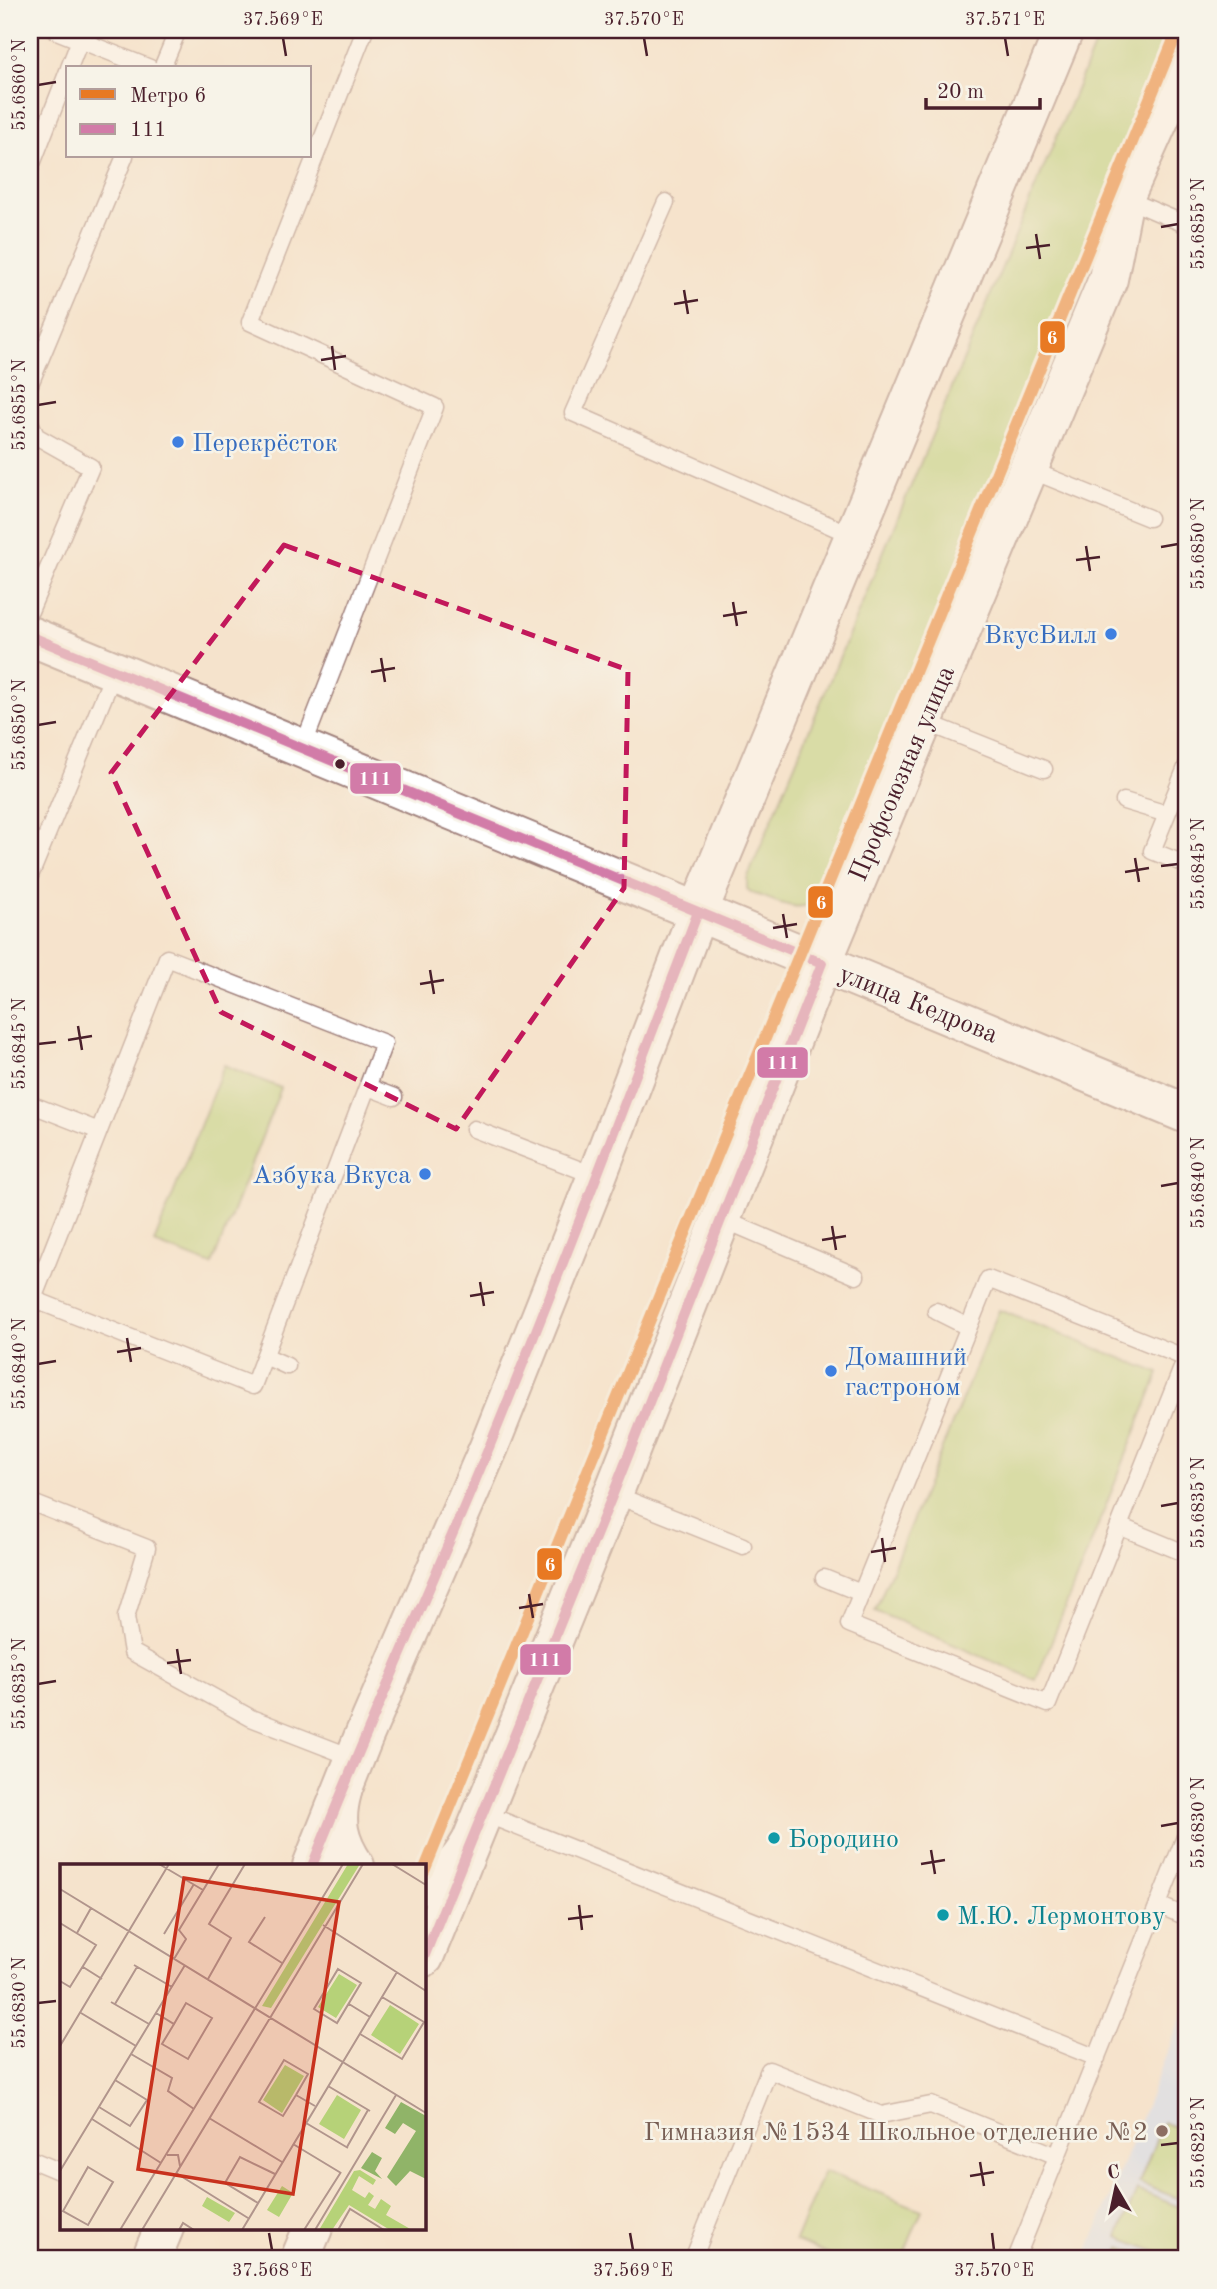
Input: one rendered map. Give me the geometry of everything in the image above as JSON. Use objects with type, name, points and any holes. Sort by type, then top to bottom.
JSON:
[{"type":"main road","points":[[313,1864],[348,1775],[489,1447],[698,912],[1064,30]]},
{"type":"main road","name":"Профсоюзная улица","points":[[425,1954],[613,1494],[822,963],[1108,279],[1124,198],[1187,58]]},
{"type":"main road","name":"улица Кедрова","points":[[30,636],[1187,1114]]},
{"type":"main road","points":[[348,1775],[337,1812],[338,1831],[344,1850],[354,1864]]},
{"type":"main road","points":[[425,1885],[445,1875],[459,1862],[476,1829]]},
{"type":"main road","points":[[151,2259],[163,2230]]},
{"type":"main road","points":[[300,2259],[312,2230]]},
{"type":"lane","points":[[54,30],[145,66]]},
{"type":"lane","points":[[163,66],[178,30]]},
{"type":"lane","points":[[303,749],[435,407],[250,322],[366,30]]},
{"type":"lane","points":[[70,66],[80,40]]},
{"type":"lane","points":[[30,169],[66,77]]},
{"type":"lane","points":[[30,384],[124,158]]},
{"type":"lane","points":[[1124,198],[1187,225]]},
{"type":"lane","points":[[666,202],[573,413],[854,536]]},
{"type":"lane","points":[[30,422],[36,436],[91,467],[30,611]]},
{"type":"lane","points":[[1028,469],[1149,518]]},
{"type":"lane","points":[[30,876],[34,853],[115,670]]},
{"type":"lane","points":[[923,721],[1044,769]]},
{"type":"lane","points":[[1187,765],[1152,851],[1187,865]]},
{"type":"lane","points":[[1124,801],[1167,814]]},
{"type":"lane","points":[[167,958],[384,1043],[253,1386],[33,1299],[99,1131],[167,958]]},
{"type":"lane","points":[[368,1087],[394,1097]]},
{"type":"lane","points":[[30,1104],[99,1131]]},
{"type":"lane","points":[[474,1129],[597,1176]]},
{"type":"lane","points":[[722,1219],[856,1276]]},
{"type":"lane","points":[[988,1279],[1186,1358],[1048,1703],[849,1624],[968,1327],[988,1279]]},
{"type":"lane","points":[[936,1311],[968,1327]]},
{"type":"lane","points":[[265,1356],[286,1366]]},
{"type":"lane","points":[[613,1494],[743,1546]]},
{"type":"lane","points":[[30,1502],[147,1548],[126,1617],[132,1652],[348,1775]]},
{"type":"lane","points":[[1119,1526],[1187,1553]]},
{"type":"lane","points":[[824,1578],[861,1593]]},
{"type":"lane","points":[[476,1829],[1097,2058]]},
{"type":"lane","points":[[1016,2259],[1187,1832]]},
{"type":"lane","points":[[1158,1905],[1187,1917]]},
{"type":"lane","points":[[692,2259],[769,2070],[881,2115],[931,2105],[1058,2156]]},
{"type":"lane","points":[[30,2159],[60,2172]]},
{"type":"highlighted area","points":[[284,545],[628,670],[624,888],[456,1129],[221,1012],[111,773]]},
{"type":"shaded area","name":"Гимназия №1534 Школьное отделение №2","points":[[1187,2003],[1187,2259],[1085,2259]]},
{"type":"green space","points":[[1101,30],[1183,30],[824,893],[808,905],[790,906],[770,900],[747,889],[747,879]]},
{"type":"green space","points":[[224,1065],[281,1088],[212,1265],[154,1243]]},
{"type":"green space","points":[[999,1310],[1159,1373],[1036,1680],[875,1611]]},
{"type":"green space","points":[[1163,2122],[1187,2132],[1187,2202],[1139,2183]]},
{"type":"green space","points":[[824,2171],[922,2210],[902,2259],[840,2259],[795,2241]]},
{"type":"green space","points":[[1137,2190],[1187,2210],[1187,2259],[1175,2259],[1118,2237]]},
{"type":"green space","points":[[1121,2247],[1152,2259],[1116,2259]]},
{"type":"metro line","name":"6","points":[[425,1869],[1178,30]]},
{"type":"transit line","name":"111","points":[[30,636],[822,963],[613,1494],[425,1955]]},
{"type":"transit line","name":"111","points":[[313,1864],[517,1379],[698,912]]},
{"type":"place","name":"Перекрёсток","points":[[178,442]]},
{"type":"place","name":"ВкусВилл","points":[[1111,634]]},
{"type":"place","name":"Азбука Вкуса","points":[[425,1174]]},
{"type":"place","name":"Домашний гастроном","points":[[831,1371]]},
{"type":"place","name":"Бородино","points":[[774,1838]]},
{"type":"place","name":"М.Ю. Лермонтову","points":[[943,1915]]},
{"type":"place","name":"Гимназия №1534 Школьное отделение №2","points":[[1162,2131]]}]
